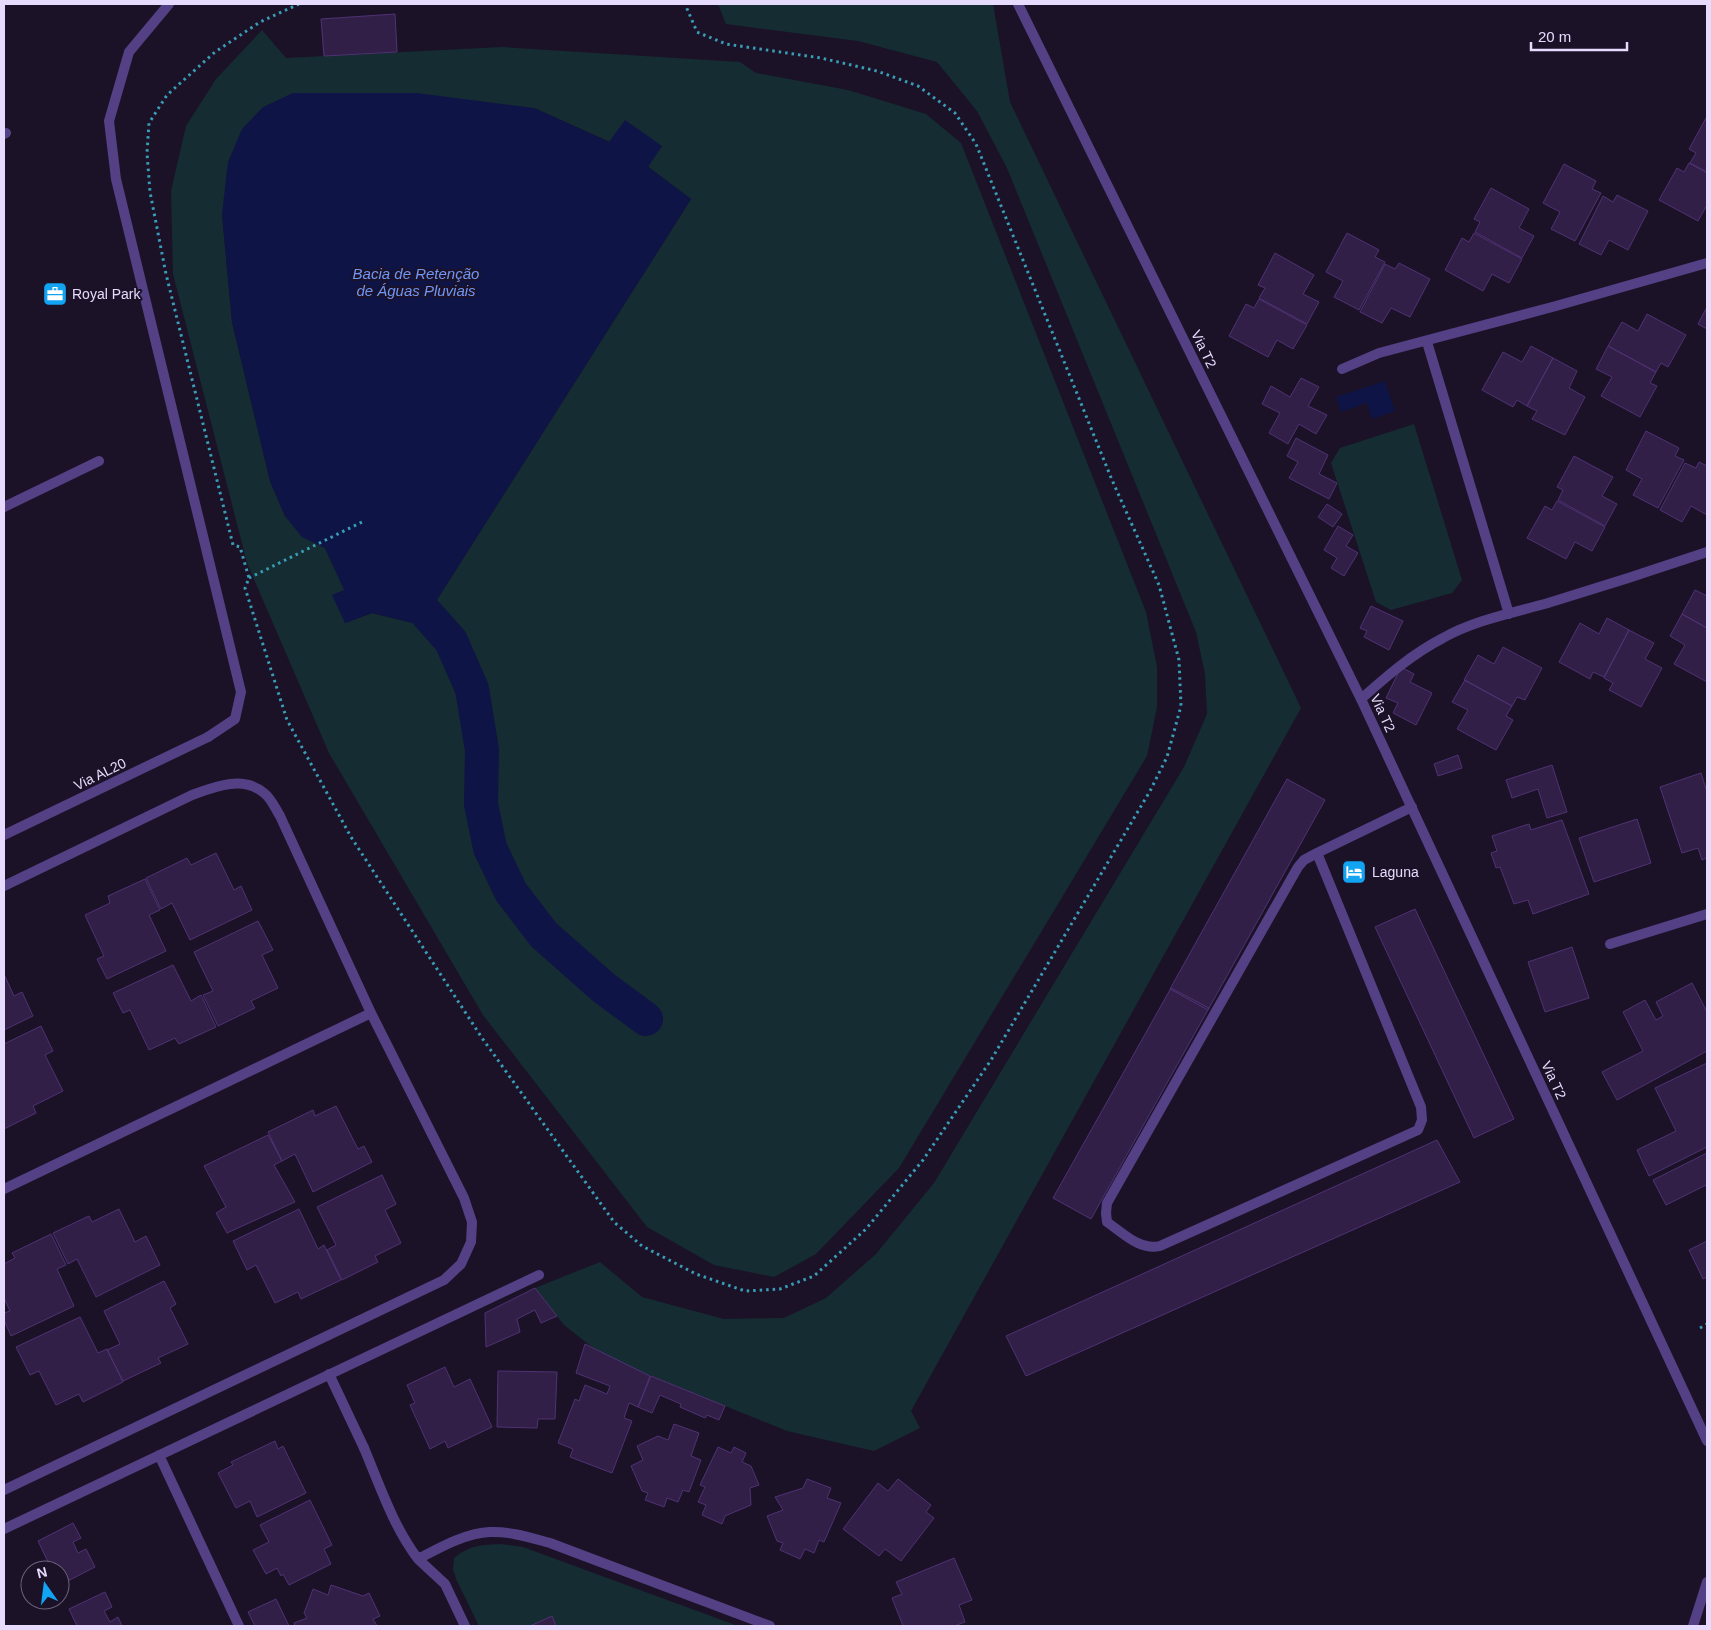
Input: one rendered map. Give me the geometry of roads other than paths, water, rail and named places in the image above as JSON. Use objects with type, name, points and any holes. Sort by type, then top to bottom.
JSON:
[{"type":"street","name":"Via AL20","points":[[4,835],[208,737],[235,720],[242,692],[116,178],[109,121],[128,52],[170,4]]},
{"type":"street","name":"Via T2","points":[[1018,4],[1361,699],[1707,1441]]},
{"type":"street","points":[[1342,369],[1379,353],[1427,342],[1707,263]]},
{"type":"street","points":[[1427,342],[1509,614]]},
{"type":"street","points":[[4,507],[99,461]]},
{"type":"street","points":[[1361,699],[1387,675],[1410,658],[1445,637],[1476,623],[1632,577],[1707,552]]},
{"type":"street","points":[[4,886],[192,795],[227,784],[249,784],[264,793],[280,816],[371,1013],[464,1198],[472,1222],[471,1242],[461,1264],[444,1280],[4,1490]]},
{"type":"street","points":[[1317,853],[1421,1107],[1422,1120],[1418,1130],[1160,1246],[1153,1248],[1142,1246],[1107,1222],[1107,1202],[1298,867],[1304,860],[1317,853],[1412,807]]},
{"type":"street","points":[[1610,944],[1707,914]]},
{"type":"street","points":[[4,1189],[371,1013]]},
{"type":"street","points":[[4,1529],[539,1275]]},
{"type":"street","points":[[329,1374],[364,1448],[396,1526],[406,1544],[418,1559],[445,1584],[465,1626]]},
{"type":"street","points":[[159,1455],[239,1626]]},
{"type":"street","points":[[418,1559],[468,1537],[489,1532],[520,1535],[550,1543],[770,1626]]},
{"type":"street","points":[[1693,1626],[1707,1582]]},
{"type":"water","name":"Bacia de Retenção de Águas Pluviais","points":[[293,93],[416,93],[534,108],[609,142],[625,120],[662,146],[648,167],[691,199],[421,625],[372,613],[345,623],[332,595],[344,590],[325,548],[302,537],[285,516],[270,481],[232,322],[222,214],[228,162],[242,129],[263,107]]},
{"type":"water","points":[[1385,381],[1395,411],[1372,419],[1367,403],[1341,412],[1336,397]]},
{"type":"waterway","points":[[427,614],[451,641],[472,689],[482,750],[481,804],[490,848],[511,892],[544,935],[604,988],[646,1019]]},
{"type":"place","name":"Royal Park","points":[[55,294]]},
{"type":"place","name":"Laguna","points":[[1354,872]]}]
